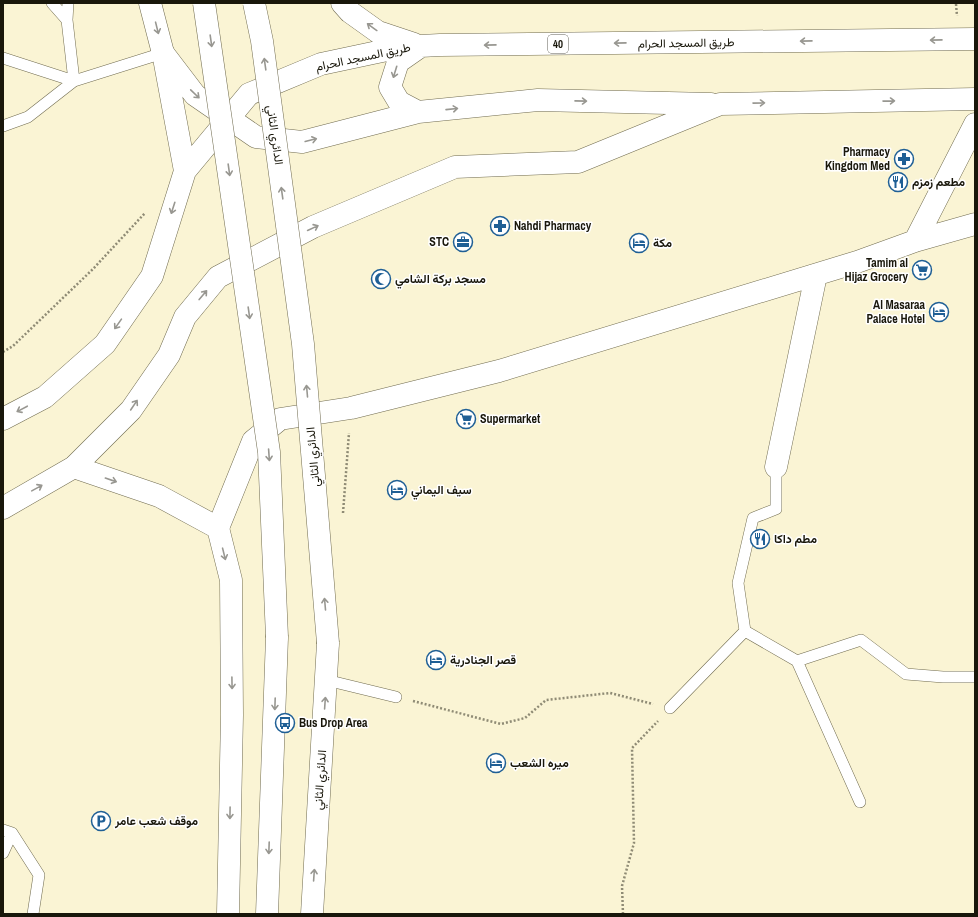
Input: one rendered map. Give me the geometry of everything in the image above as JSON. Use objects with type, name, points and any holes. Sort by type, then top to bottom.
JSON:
[{"type":"main road","points":[[150,3],[163,53],[185,170]]},
{"type":"main road","points":[[204,3],[269,452],[277,637],[267,914]]},
{"type":"main road","name":"الدائري الثاني","points":[[254,3],[262,41],[303,344],[328,643],[312,914]]},
{"type":"main road","points":[[342,3],[350,12],[378,32],[421,46]]},
{"type":"main road","name":"طريق المسجد الحرام","points":[[3,419],[45,397],[105,344],[152,276],[185,170],[249,94],[320,64],[401,47],[421,46],[975,40]]},
{"type":"main road","points":[[418,112],[399,102],[390,87],[398,62],[421,46]]},
{"type":"main road","points":[[163,53],[195,95],[256,137],[302,142],[418,112],[538,100],[720,104],[975,99]]},
{"type":"main road","points":[[3,508],[74,467],[131,410],[168,355],[185,317],[218,278],[312,227],[455,167],[578,162],[720,104]]},
{"type":"main road","points":[[915,241],[975,124]]},
{"type":"main road","points":[[228,914],[232,715],[231,580],[218,528],[254,441],[280,419],[351,408],[499,371],[816,275],[915,241],[975,224]]},
{"type":"main road","points":[[776,466],[816,275]]},
{"type":"main road","points":[[74,467],[159,496],[218,528]]},
{"type":"lane","points":[[52,3],[67,20]]},
{"type":"lane","points":[[68,3],[67,20],[74,81]]},
{"type":"lane","points":[[3,126],[28,117],[74,81],[163,53]]},
{"type":"lane","points":[[3,58],[74,81]]},
{"type":"lane","points":[[745,631],[738,584],[753,518],[776,509],[776,466]]},
{"type":"lane","points":[[745,631],[797,661],[860,802]]},
{"type":"lane","points":[[670,708],[745,631]]},
{"type":"lane","points":[[797,661],[862,640],[906,674],[943,677],[975,677]]},
{"type":"lane","points":[[326,680],[396,697]]},
{"type":"lane","points":[[3,853],[8,832]]},
{"type":"lane","points":[[8,832],[40,875],[33,914]]},
{"type":"path","points":[[3,352],[13,346],[93,269],[147,211]]},
{"type":"path","points":[[396,697],[501,724],[525,718],[546,700],[610,693],[670,708],[632,748],[634,843],[622,886],[623,914]]},
{"type":"place","name":"Pharmacy Kingdom Med","points":[[904,159]]},
{"type":"place","name":"مطعم زمزم","points":[[898,182]]},
{"type":"place","name":"Nahdi Pharmacy","points":[[500,226]]},
{"type":"place","name":"STC","points":[[463,242]]},
{"type":"place","name":"مكة","points":[[639,243]]},
{"type":"place","name":"Tamim al Hijaz Grocery","points":[[922,270]]},
{"type":"place","name":"مسجد بركة الشامي","points":[[381,279]]},
{"type":"place","name":"Al Masaraa Palace Hotel","points":[[939,312]]},
{"type":"place","name":"Supermarket","points":[[466,419]]},
{"type":"place","name":"سيف اليماني","points":[[397,490]]},
{"type":"place","name":"مطم داكا","points":[[760,539]]},
{"type":"place","name":"قصر الجنادرية","points":[[436,660]]},
{"type":"place","name":"Bus Drop Area","points":[[285,723]]},
{"type":"place","name":"ميره الشعب","points":[[496,763]]},
{"type":"place","name":"موقف شعب عامر","points":[[101,821]]}]
